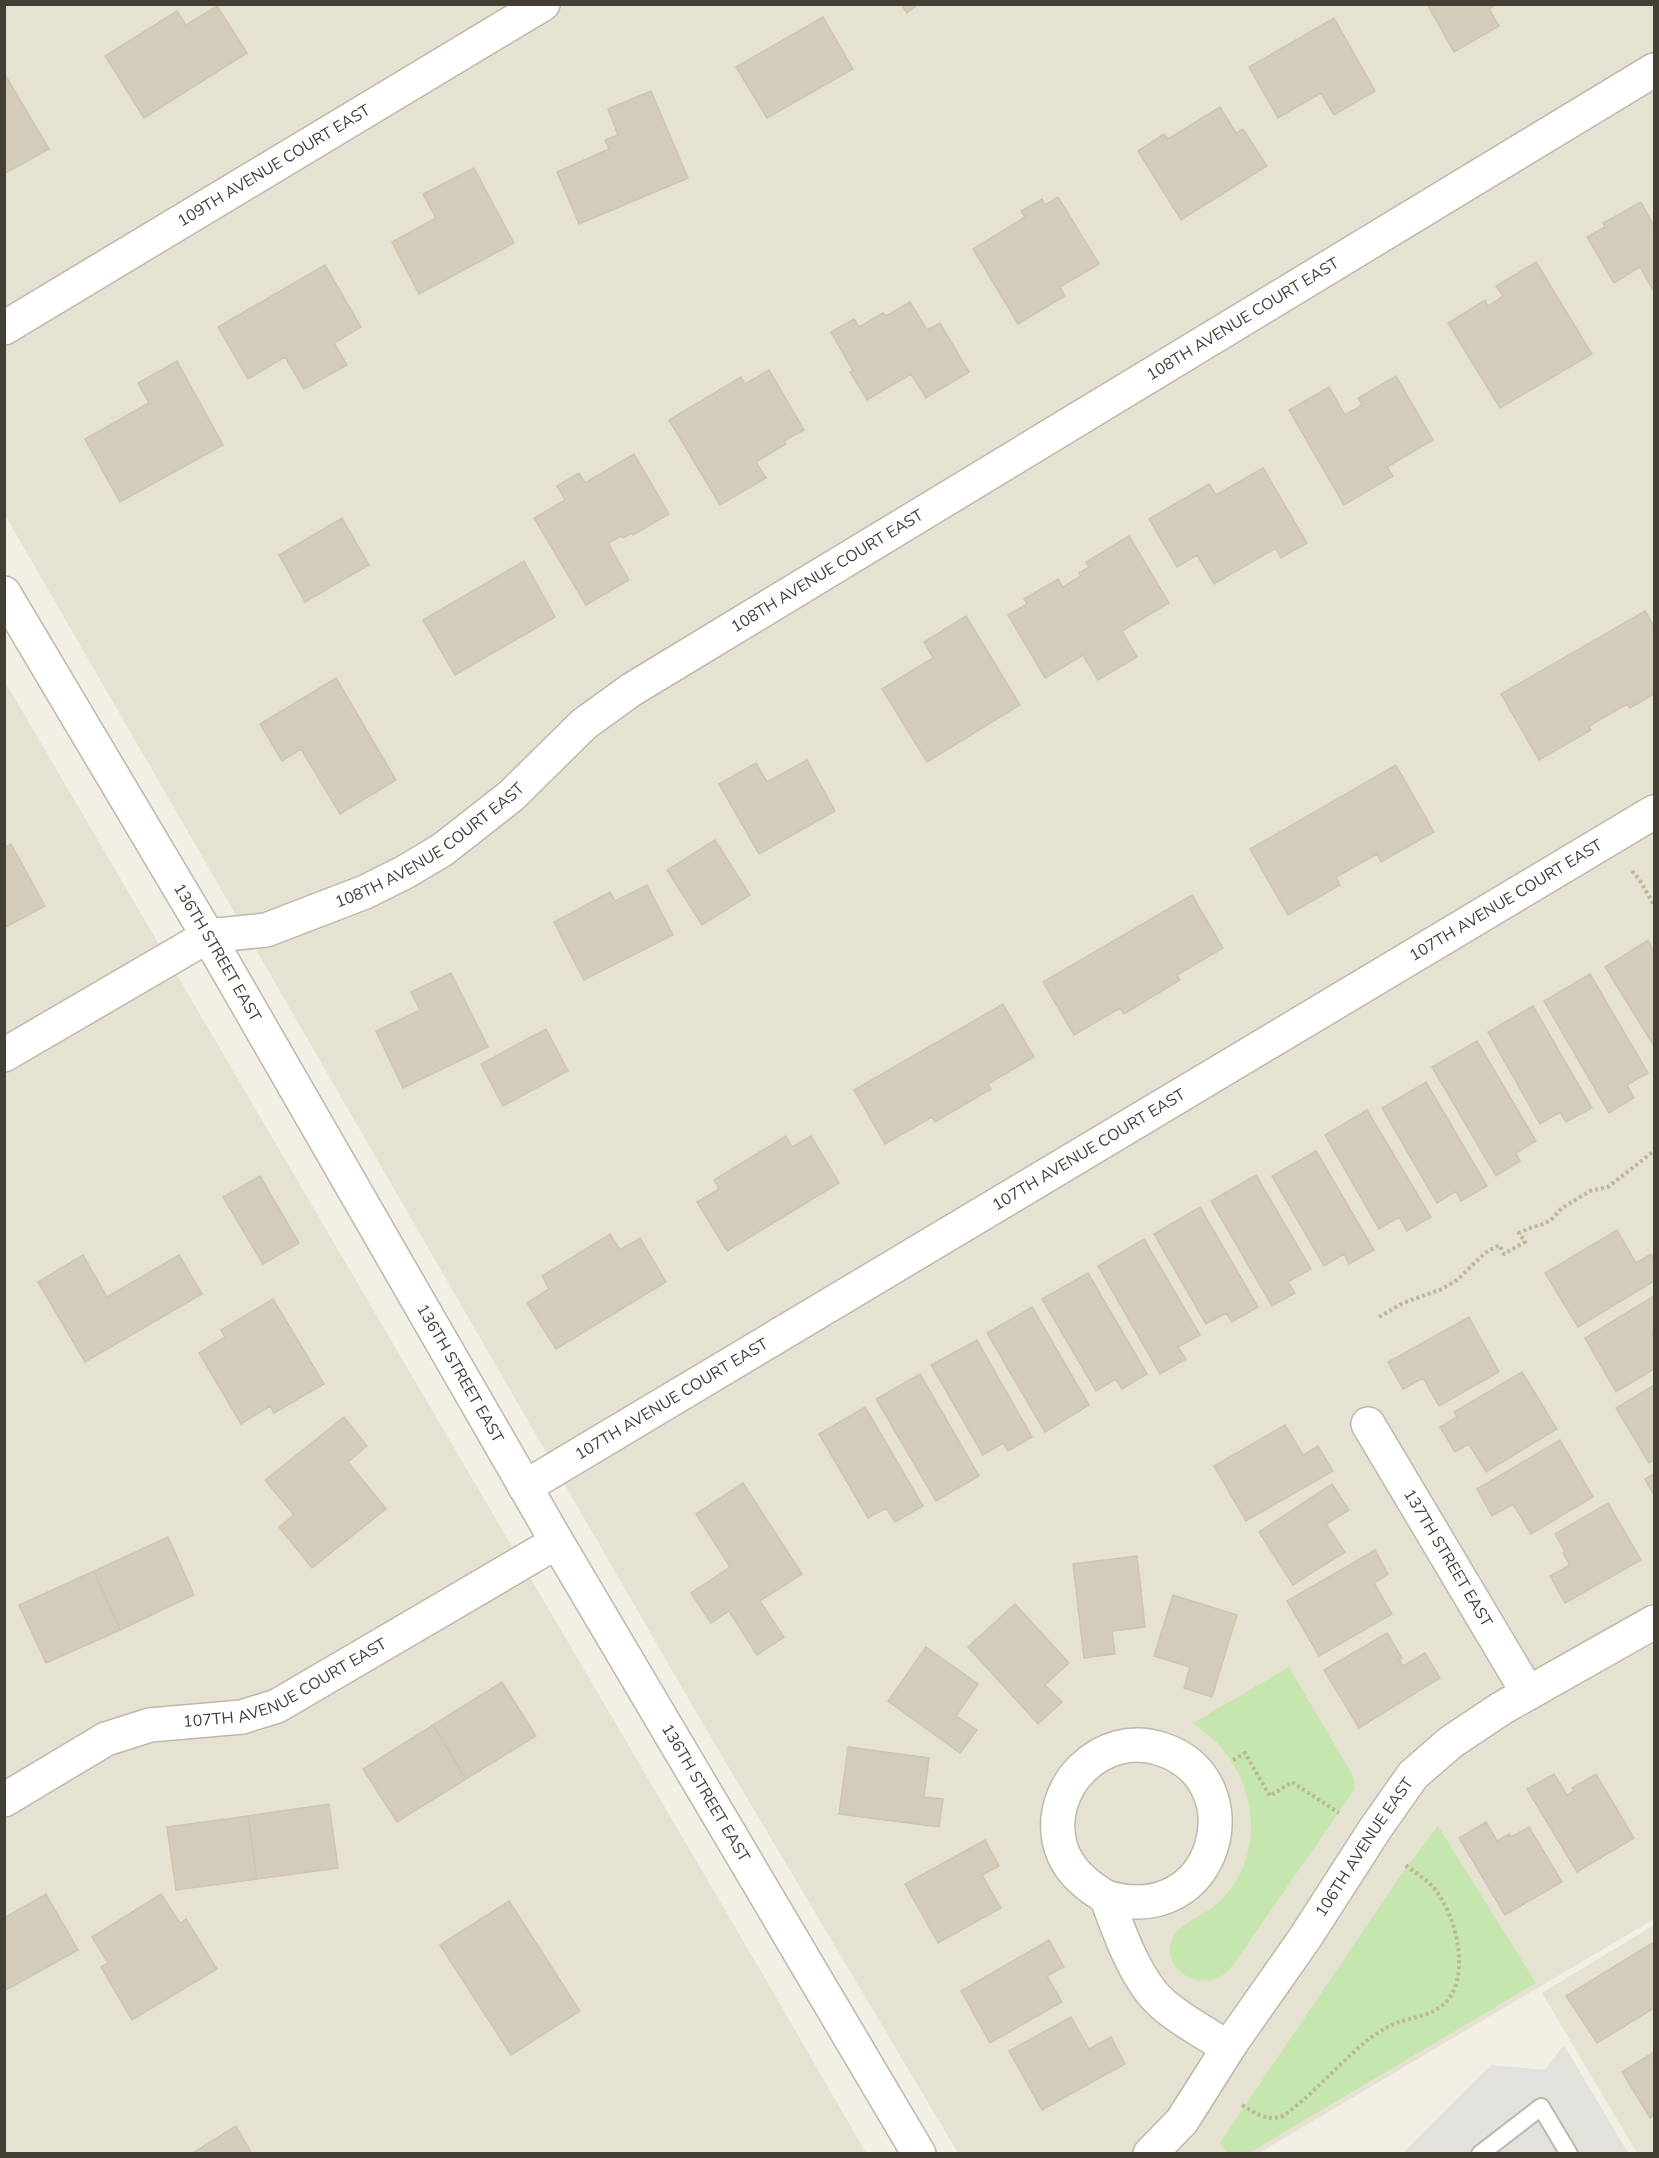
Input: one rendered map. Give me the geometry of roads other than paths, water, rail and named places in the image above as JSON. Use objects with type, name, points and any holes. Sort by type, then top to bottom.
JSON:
[{"type":"street","name":"109TH AVENUE COURT EAST","points":[[4,328],[543,4]]},
{"type":"street","name":"108TH AVENUE COURT EAST","points":[[4,1055],[208,936],[266,930],[365,892],[442,850],[511,796],[584,724],[631,690],[1654,70]]},
{"type":"street","name":"136TH STREET EAST","points":[[4,593],[208,936],[557,1542],[920,2154]]},
{"type":"street","name":"107TH AVENUE COURT EAST","points":[[525,1487],[1654,812]]},
{"type":"street","name":"137TH STREET EAST","points":[[1368,1424],[1528,1693]]},
{"type":"street","name":"107TH AVENUE COURT EAST","points":[[4,1800],[106,1740],[150,1725],[242,1717],[277,1706],[557,1542]]},
{"type":"street","name":"106TH AVENUE EAST","points":[[1150,2154],[1182,2121],[1228,2048],[1305,1938],[1375,1829],[1413,1775],[1452,1742],[1502,1708],[1654,1622]]},
{"type":"street","points":[[1106,1897],[1123,1902],[1141,1903],[1158,1900],[1175,1893],[1189,1884],[1203,1867],[1212,1850],[1216,1829],[1214,1808],[1205,1784],[1193,1768],[1180,1757],[1162,1749],[1131,1744],[1114,1748],[1094,1757],[1077,1772],[1068,1785],[1061,1803],[1058,1822],[1061,1848],[1078,1875],[1089,1887],[1106,1897],[1138,1973],[1154,1995],[1173,2011],[1228,2048]]},
{"type":"lane","points":[[1480,2154],[1541,2107],[1569,2154]]}]
